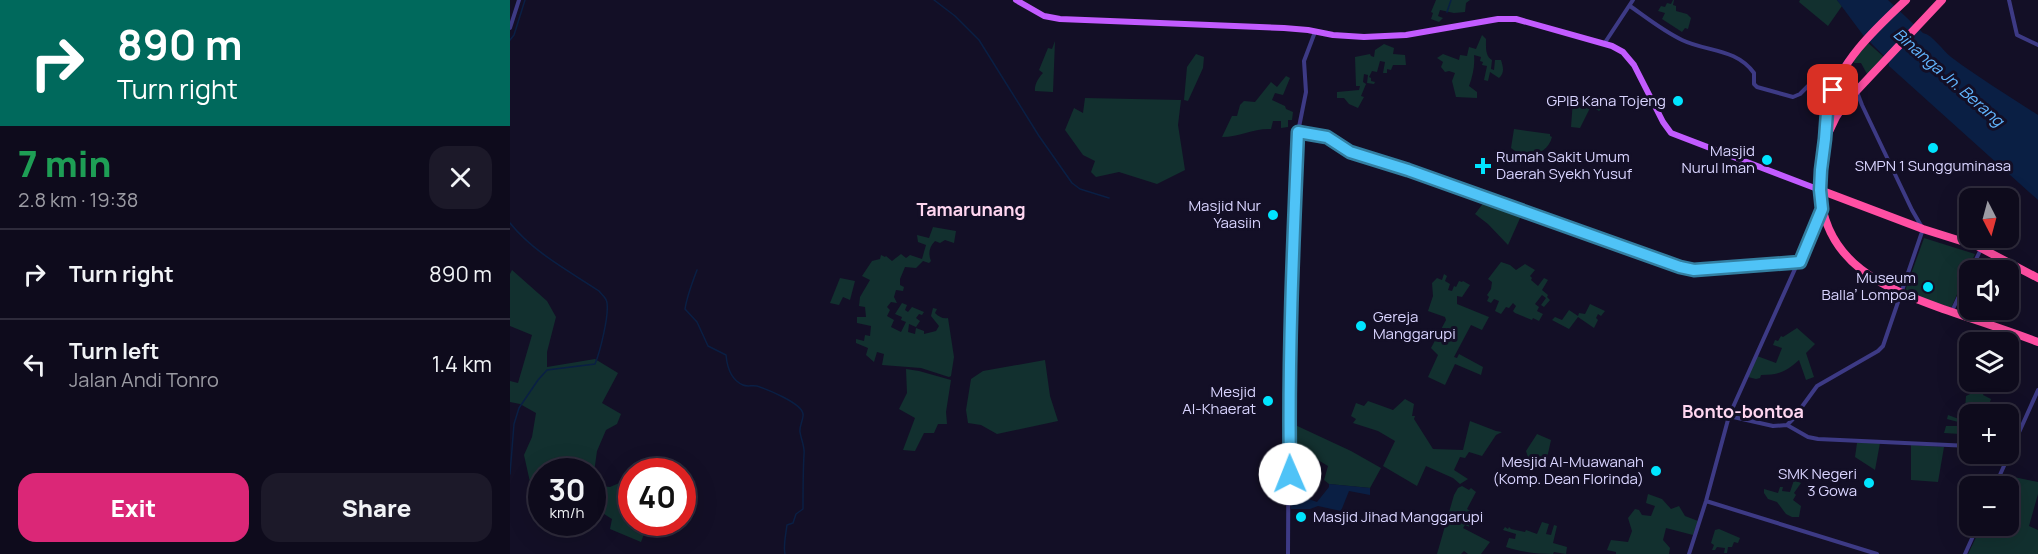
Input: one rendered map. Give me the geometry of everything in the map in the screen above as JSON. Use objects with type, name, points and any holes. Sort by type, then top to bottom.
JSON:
[{"type":"highway","points":[[1825,139],[1839,112],[1942,0]]},
{"type":"highway","points":[[1903,1],[1865,42],[1841,73],[1832,92],[1827,112],[1820,190],[1822,209],[1832,236],[1850,260],[1876,281],[1901,294],[2038,342]]},
{"type":"highway","points":[[1820,190],[1959,240]]},
{"type":"highway","points":[[1982,248],[2038,277]]},
{"type":"main road","points":[[1016,0],[1044,16],[1060,19],[1253,26],[1348,36],[1387,36],[1511,18],[1620,50],[1632,62],[1671,133],[1820,190]]},
{"type":"street","points":[[510,28],[519,0]]},
{"type":"street","points":[[1603,44],[1633,0]]},
{"type":"street","points":[[2009,0],[2017,35],[2038,45]]},
{"type":"street","points":[[1630,6],[1682,40],[1725,52],[1740,59],[1754,73],[1754,84],[1757,87],[1793,97],[1800,94],[1806,87],[1832,92]]},
{"type":"street","points":[[1288,554],[1289,351],[1298,132],[1306,92],[1304,65],[1316,32]]},
{"type":"street","points":[[1787,425],[1817,386],[1880,349],[1923,229],[1905,196],[1857,92]]},
{"type":"street","points":[[1298,132],[1327,137],[1350,152],[1408,170],[1524,213],[1686,268],[1694,270],[1800,262]]},
{"type":"street","points":[[1689,554],[1729,416],[1822,209]]},
{"type":"street","points":[[1952,312],[1959,296]]},
{"type":"street","points":[[2019,429],[2038,390]]},
{"type":"street","points":[[1729,416],[1773,426],[1787,425],[1808,436],[1820,439],[1959,445]]},
{"type":"street","points":[[1706,501],[1877,554]]},
{"type":"street","points":[[1965,554],[1973,536]]},
{"type":"green space","points":[[1436,0],[1470,0],[1466,3],[1465,12],[1454,13],[1440,10],[1438,16],[1443,18],[1439,22],[1431,19]]},
{"type":"green space","points":[[1673,0],[1676,11],[1687,14],[1691,18],[1688,29],[1685,28],[1682,32],[1662,19],[1665,13],[1658,11],[1661,6],[1671,4]]},
{"type":"green space","points":[[1800,0],[1837,0],[1842,6],[1828,26],[1799,2]]},
{"type":"green space","points":[[1482,35],[1486,39],[1487,54],[1492,60],[1491,69],[1494,70],[1495,60],[1501,60],[1502,74],[1499,78],[1490,72],[1488,81],[1484,80],[1487,66],[1482,65],[1481,57],[1474,55],[1469,86],[1477,92],[1477,98],[1456,97],[1452,81],[1455,73],[1445,72],[1441,67],[1443,62],[1437,58],[1443,54],[1459,60],[1460,55],[1467,56],[1469,47],[1476,49]]},
{"type":"green space","points":[[1055,41],[1053,92],[1035,91],[1036,83],[1043,73],[1039,70],[1048,48],[1052,49]]},
{"type":"green space","points":[[1867,42],[1885,58],[1868,76],[1861,63],[1854,63],[1853,58]]},
{"type":"green space","points":[[1384,44],[1394,48],[1393,54],[1405,55],[1406,65],[1393,65],[1391,70],[1387,69],[1387,73],[1383,73],[1385,62],[1380,61],[1377,72],[1372,71],[1369,77],[1375,82],[1374,84],[1367,83],[1368,75],[1364,74],[1363,82],[1366,84],[1361,96],[1364,97],[1358,108],[1349,104],[1344,98],[1337,98],[1337,92],[1359,90],[1360,86],[1356,86],[1355,57],[1370,54],[1374,57],[1375,50]]},
{"type":"green space","points":[[1196,54],[1204,57],[1203,68],[1188,101],[1184,100],[1187,67]]},
{"type":"green space","points":[[1850,65],[1856,88],[1840,103],[1828,127],[1830,100]]},
{"type":"green space","points":[[1286,76],[1290,78],[1283,95],[1275,93],[1272,100],[1293,112],[1292,120],[1288,120],[1288,127],[1281,128],[1281,121],[1273,121],[1271,129],[1222,137],[1232,116],[1237,116],[1240,105],[1244,101],[1255,102],[1271,82],[1277,87]]},
{"type":"green space","points":[[1581,96],[1598,101],[1596,104],[1602,108],[1599,111],[1591,106],[1580,128],[1571,127],[1573,100]]},
{"type":"green space","points":[[1085,98],[1181,100],[1178,125],[1185,170],[1157,184],[1119,172],[1096,177],[1091,172],[1095,161],[1083,155],[1065,130],[1074,108],[1083,113]]},
{"type":"green space","points":[[1514,129],[1550,134],[1552,137],[1541,152],[1523,154],[1511,148]]},
{"type":"green space","points":[[1484,202],[1521,216],[1508,245],[1475,214]]},
{"type":"green space","points":[[933,227],[956,231],[954,243],[945,240],[940,243],[935,241],[930,248],[931,261],[929,263],[923,261],[916,268],[905,267],[900,279],[900,285],[904,287],[903,291],[896,290],[894,297],[897,303],[891,302],[887,307],[890,310],[887,316],[894,320],[891,327],[901,332],[906,322],[895,314],[902,303],[907,305],[905,310],[908,312],[912,307],[924,312],[916,318],[920,321],[916,327],[909,324],[908,332],[915,334],[916,328],[924,331],[924,334],[936,331],[939,326],[931,316],[933,308],[937,309],[935,313],[938,316],[948,318],[954,357],[949,377],[921,368],[882,365],[884,354],[877,352],[874,362],[866,355],[868,348],[856,343],[856,339],[864,341],[865,335],[870,336],[871,326],[857,323],[857,317],[866,317],[865,307],[859,306],[860,297],[870,280],[862,276],[872,261],[880,259],[881,255],[892,261],[901,254],[906,258],[910,255],[922,259],[926,245],[918,242],[917,235],[929,238]]},
{"type":"green space","points":[[1924,238],[1975,254],[1972,260],[1959,260],[1959,290],[1951,308],[1905,291]]},
{"type":"green space","points":[[1501,262],[1516,270],[1525,264],[1535,270],[1530,276],[1538,286],[1544,278],[1548,280],[1542,290],[1550,300],[1544,307],[1541,305],[1546,298],[1542,295],[1535,304],[1539,307],[1537,311],[1543,314],[1539,321],[1515,313],[1513,311],[1516,306],[1513,303],[1501,314],[1495,311],[1499,301],[1494,299],[1491,303],[1487,301],[1492,282],[1488,279]]},
{"type":"green space","points":[[512,270],[547,301],[556,317],[547,352],[547,367],[595,359],[618,373],[602,403],[621,414],[617,424],[606,430],[596,458],[528,458],[528,473],[524,455],[532,437],[536,413],[520,404],[510,402],[510,381],[518,383],[532,335],[510,326],[510,274]]},
{"type":"green space","points":[[1444,274],[1447,276],[1445,281],[1450,284],[1448,290],[1452,291],[1459,281],[1470,285],[1462,297],[1457,296],[1457,304],[1489,317],[1482,330],[1471,325],[1454,357],[1457,358],[1459,354],[1483,367],[1481,375],[1455,364],[1445,385],[1428,377],[1438,355],[1431,348],[1446,320],[1445,317],[1428,311],[1433,296],[1432,283],[1437,278],[1442,280]]},
{"type":"green space","points":[[840,278],[855,281],[850,300],[843,297],[839,305],[830,303]]},
{"type":"green space","points":[[1590,304],[1605,311],[1601,316],[1598,314],[1594,328],[1578,317],[1569,329],[1552,320],[1555,317],[1562,320],[1569,310],[1578,316],[1579,313],[1585,314]]},
{"type":"green space","points":[[1797,328],[1815,344],[1806,353],[1814,377],[1806,380],[1799,360],[1782,372],[1761,375],[1756,379],[1748,377],[1757,356],[1776,363],[1782,348],[1773,345],[1775,340],[1778,341],[1781,336]]},
{"type":"green space","points":[[1045,360],[1050,396],[1058,421],[997,434],[981,425],[968,423],[966,410],[971,379],[983,371]]},
{"type":"green space","points":[[906,369],[951,380],[946,412],[947,424],[938,424],[934,433],[924,433],[915,451],[903,450],[915,418],[899,409],[907,393]]},
{"type":"green space","points":[[1984,392],[1983,395],[1991,399],[1989,404],[1965,404],[1966,396]]},
{"type":"green space","points":[[1405,399],[1414,404],[1412,416],[1415,416],[1414,419],[1433,449],[1463,450],[1470,421],[1502,432],[1496,435],[1482,456],[1469,452],[1465,458],[1460,457],[1454,470],[1468,479],[1460,484],[1453,478],[1426,466],[1417,486],[1383,466],[1395,441],[1378,431],[1353,423],[1356,419],[1351,416],[1356,403],[1364,406],[1368,401],[1393,410]]},
{"type":"green space","points":[[1948,415],[1959,419],[1959,422],[1947,419]]},
{"type":"green space","points":[[1293,424],[1381,468],[1370,488],[1329,484],[1324,480],[1328,466],[1303,451],[1300,445],[1292,443]]},
{"type":"green space","points":[[1946,426],[1959,426],[1959,434],[1944,433]]},
{"type":"green space","points":[[1537,434],[1551,440],[1547,458],[1528,457],[1526,451]]},
{"type":"green space","points":[[1857,443],[1880,443],[1875,470],[1855,457]]},
{"type":"green space","points":[[1911,445],[1944,447],[1938,482],[1911,480]]},
{"type":"green space","points":[[2019,478],[2038,482],[2038,494],[2029,526],[2038,530],[2038,554],[1968,554],[1977,536],[2019,536]]},
{"type":"green space","points":[[1794,480],[1801,483],[1794,493],[1796,495],[1793,500],[1801,506],[1799,517],[1786,514],[1777,502],[1768,499],[1764,493],[1764,489],[1778,493],[1780,487],[1783,487],[1782,491],[1790,492]]},
{"type":"green space","points":[[618,484],[618,532],[610,529],[612,519],[606,515],[606,487]]},
{"type":"green space","points":[[1462,486],[1476,492],[1467,509],[1478,518],[1473,522],[1472,528],[1465,525],[1463,528],[1490,542],[1481,554],[1468,554],[1464,551],[1461,554],[1437,554],[1454,495]]},
{"type":"green space","points":[[1648,494],[1662,499],[1671,509],[1679,506],[1685,516],[1698,521],[1693,535],[1666,528],[1663,540],[1670,548],[1669,554],[1616,554],[1616,552],[1607,550],[1611,540],[1628,542],[1632,531],[1628,518],[1635,509],[1639,510],[1642,515],[1651,516],[1655,506],[1646,503]]},
{"type":"green space","points":[[1542,522],[1549,524],[1546,534],[1551,535],[1554,525],[1557,526],[1553,543],[1567,547],[1566,554],[1535,553],[1506,547],[1509,538],[1515,539],[1516,534],[1503,530],[1505,527],[1537,534]]},
{"type":"green space","points":[[1719,529],[1740,538],[1738,543],[1734,542],[1732,547],[1728,547],[1727,553],[1724,553],[1725,548],[1717,547],[1712,550],[1714,545],[1711,543],[1715,530]]},
{"type":"green space","points":[[627,536],[643,536],[641,542]]},
{"type":"water","name":"Binanga Jn. Berang","points":[[1837,0],[1888,0],[1951,57],[2038,115],[2038,200],[1889,66],[1888,60],[1863,35]]},
{"type":"water","points":[[1329,484],[1370,488],[1370,495],[1349,491],[1341,511],[1318,506],[1310,509],[1291,509],[1290,496],[1299,500],[1303,497],[1317,502]]},
{"type":"waterway","points":[[510,40],[514,35],[525,0]]},
{"type":"waterway","points":[[934,0],[955,16],[979,40],[1039,136],[1072,183],[1080,189],[1109,198]]},
{"type":"waterway","points":[[1447,12],[1451,0]]},
{"type":"waterway","points":[[510,223],[540,252],[599,291],[606,300],[607,309],[604,334],[595,364],[547,370],[519,408],[514,424],[510,474]]},
{"type":"waterway","points":[[697,270],[685,309],[697,322],[708,346],[726,355],[730,372],[739,383],[745,386],[757,386],[783,397],[797,405],[803,414],[800,430],[804,451],[803,509],[796,514],[793,523],[787,525],[785,554]]},
{"type":"place","name":"GPIB Kana Tojeng","points":[[1678,101]]},
{"type":"place","name":"SMPN 1 Sungguminasa","points":[[1933,148]]},
{"type":"place","name":"Masjid Nurul Iman","points":[[1767,160]]},
{"type":"place","name":"Rumah Sakit Umum Daerah Syekh Yusuf","points":[[1483,166]]},
{"type":"place","name":"Masjid Nur Yaasiin","points":[[1273,215]]},
{"type":"place","name":"Museum Ballaʼ Lompoa","points":[[1928,287]]},
{"type":"place","name":"Gereja Manggarupi","points":[[1361,326]]},
{"type":"place","name":"Mesjid Al-Khaerat","points":[[1268,401]]},
{"type":"place","name":"Mesjid Al-Muawanah (Komp. Dean Florinda)","points":[[1656,471]]},
{"type":"place","name":"SMK Negeri 3 Gowa","points":[[1869,483]]},
{"type":"place","name":"Masjid Jihad Manggarupi","points":[[1301,517]]},
{"type":"district","name":"Tamarunang","points":[[971,210]]},
{"type":"district","name":"Bonto-bontoa","points":[[1743,412]]},
{"type":"route","points":[[1290,474],[1288,371],[1298,132],[1327,137],[1350,152],[1408,170],[1680,267],[1694,270],[1761,266],[1800,262],[1814,230],[1822,209],[1820,190],[1825,125],[1833,90]]}]
